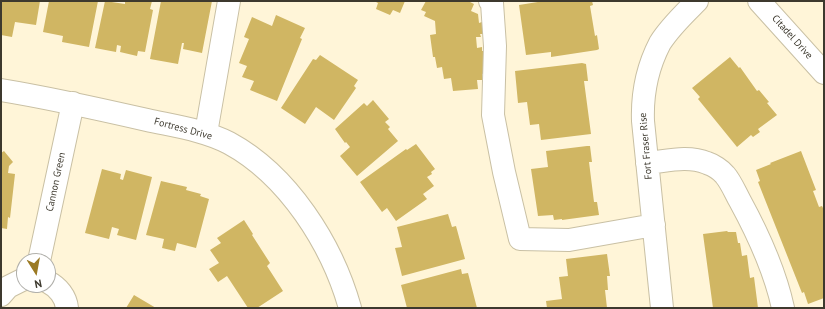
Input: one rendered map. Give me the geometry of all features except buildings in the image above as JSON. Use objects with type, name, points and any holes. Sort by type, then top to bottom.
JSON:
[{"type":"street","points":[[206,133],[229,1]]},
{"type":"street","points":[[490,1],[492,2],[495,46],[493,115],[504,172],[520,239],[569,240],[654,225]]},
{"type":"street","name":"Fort Fraser Rise","points":[[662,308],[642,101],[645,82],[651,63],[660,43],[673,26],[697,1]]},
{"type":"street","name":"Citadel Drive","points":[[759,1],[824,73]]},
{"type":"street","name":"Fortress Drive","points":[[1,90],[73,103],[206,133],[229,143],[249,156],[270,174],[287,192],[316,229],[329,253],[343,286],[350,308]]},
{"type":"street","name":"Cannon Green","points":[[41,253],[73,103]]},
{"type":"street","points":[[647,163],[689,158],[708,163],[724,174],[745,210],[760,242],[777,285],[783,308]]},
{"type":"street","points":[[1,295],[8,287],[16,283]]},
{"type":"street","points":[[56,287],[62,294],[67,308]]}]
